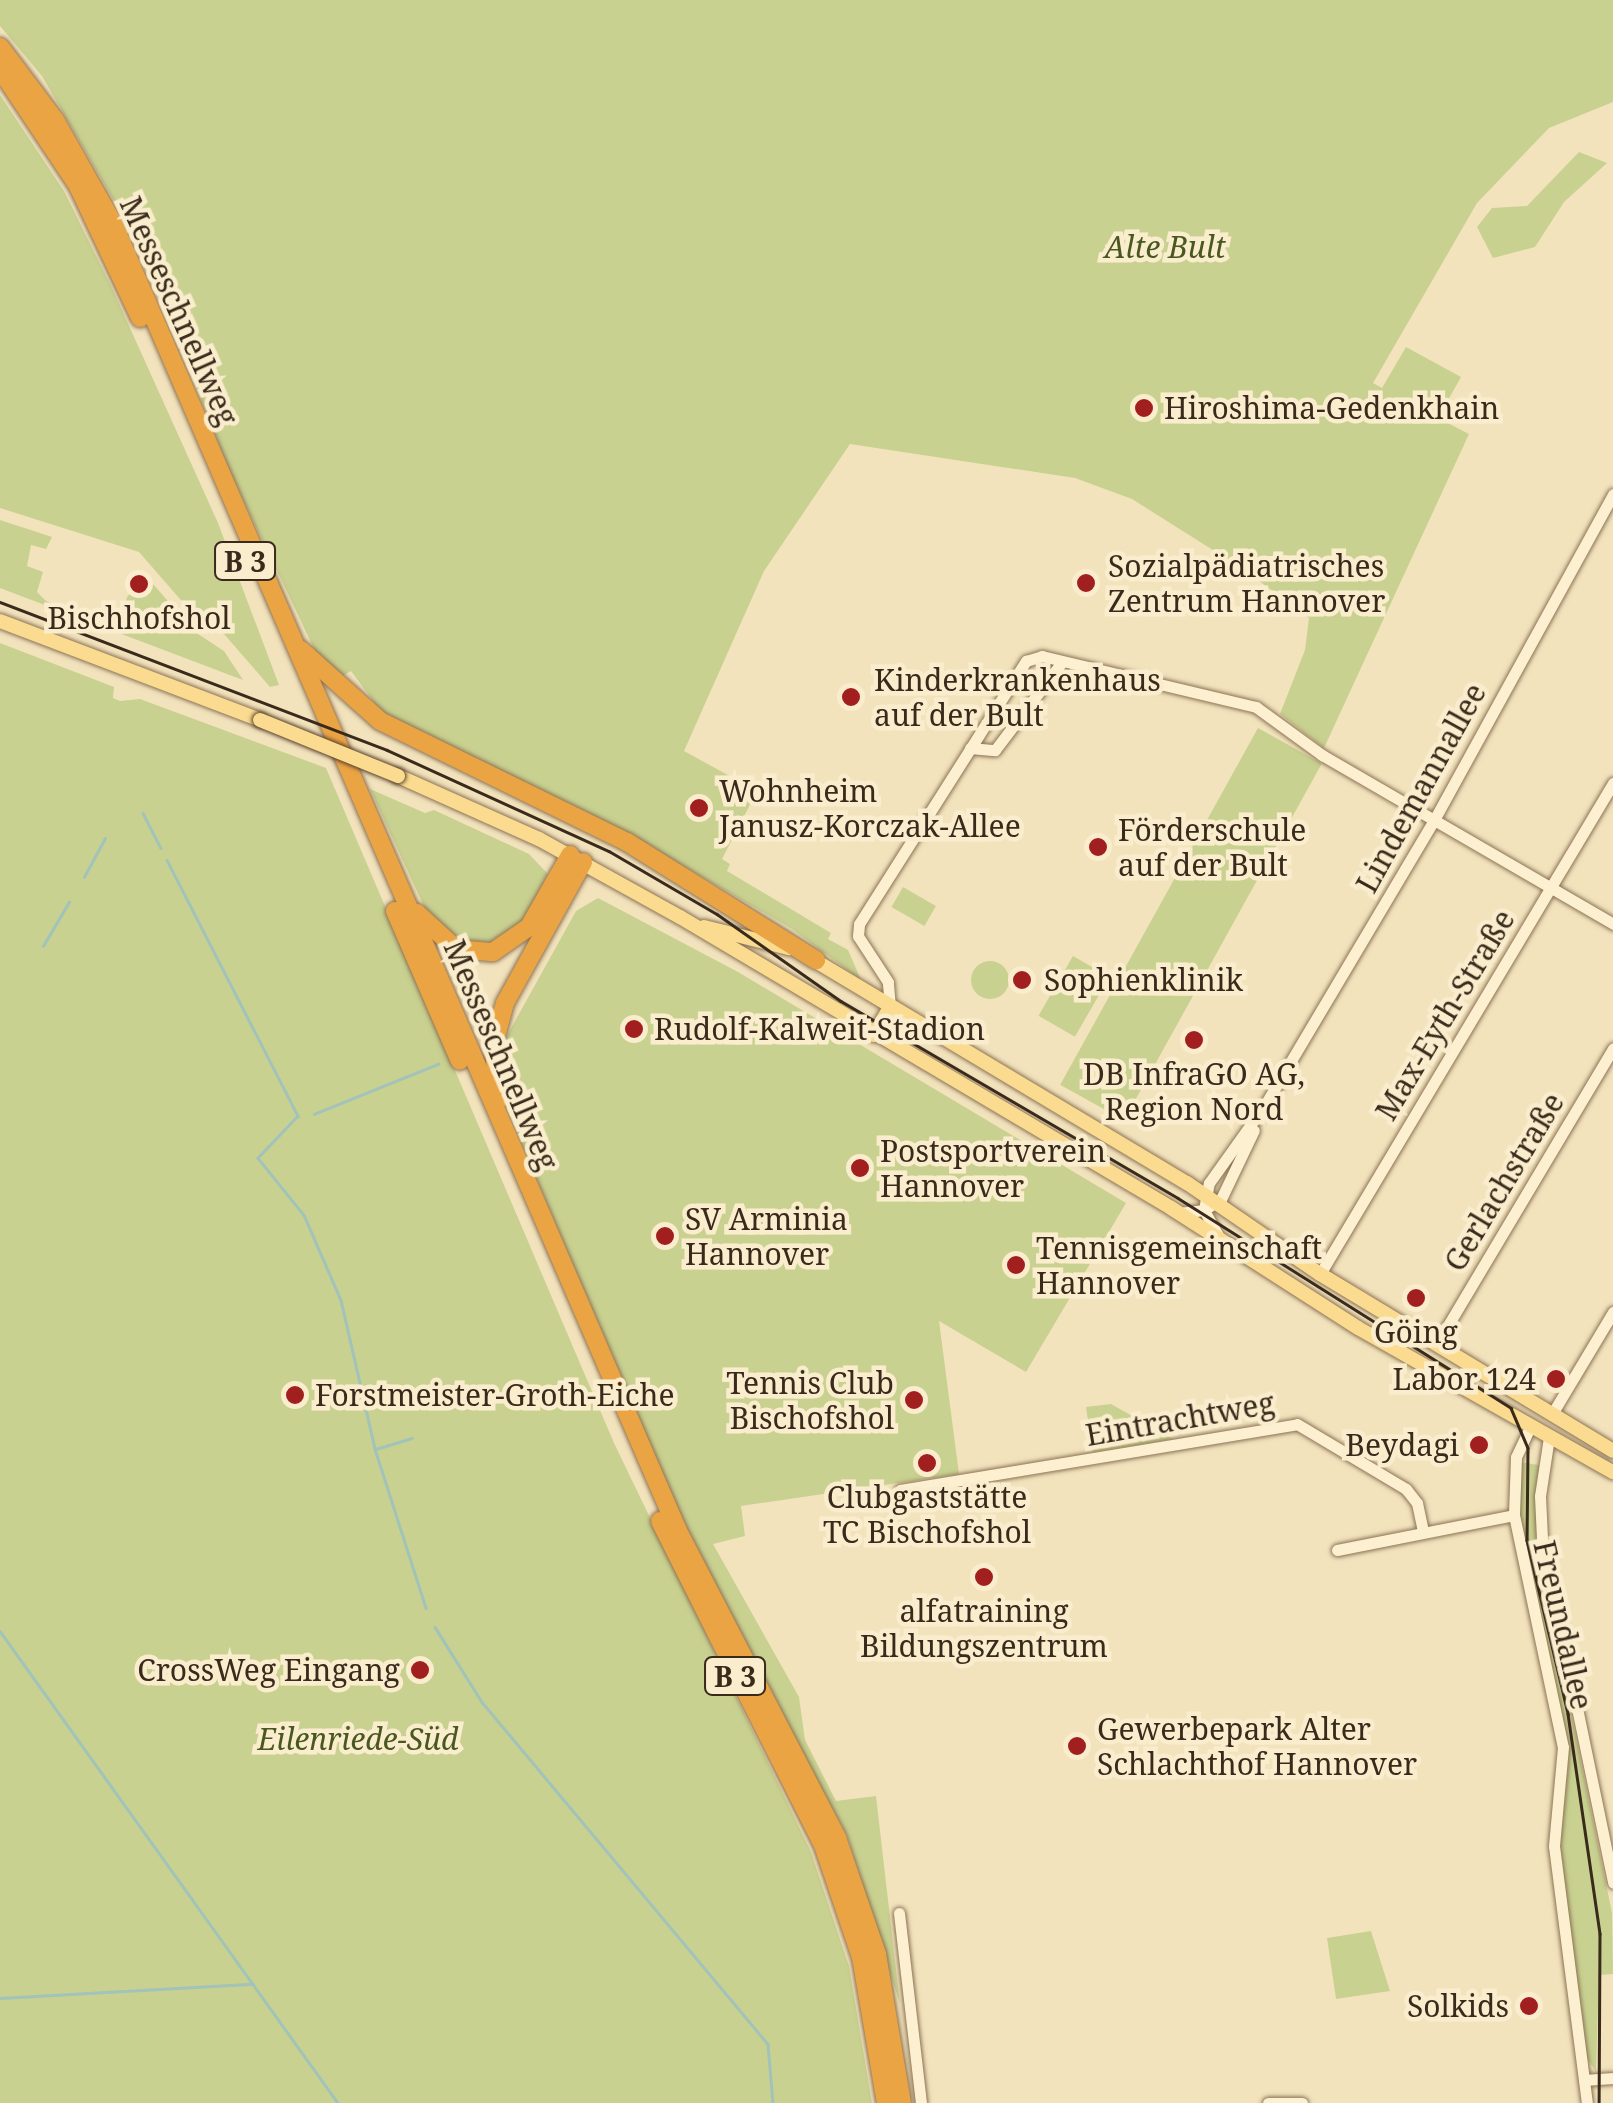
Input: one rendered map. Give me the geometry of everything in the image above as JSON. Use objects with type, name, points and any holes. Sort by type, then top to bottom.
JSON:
[{"type":"highway","name":"Messeschnellweg","points":[[0,48],[56,120],[112,221],[678,1532],[836,1838],[876,1954],[883,2103]]},
{"type":"highway","name":"Messeschnellweg","points":[[5,77],[78,186],[135,307],[668,1540],[823,1846],[856,1937],[905,2103]]},
{"type":"highway","points":[[292,642],[380,721],[627,842],[816,960]]},
{"type":"highway","points":[[393,875],[438,938],[483,954],[513,943],[530,927],[577,859]]},
{"type":"highway","points":[[510,1147],[494,1079],[497,1028],[577,859]]},
{"type":"main road","points":[[0,621],[398,776],[577,859],[1178,1213],[1530,1427],[1613,1472]]},
{"type":"main road","points":[[680,917],[816,960],[1613,1451]]},
{"type":"main road","points":[[874,1035],[890,1007]]},
{"type":"main road","points":[[1530,1427],[1552,1414]]},
{"type":"main road","points":[[1550,1436],[1552,1414]]},
{"type":"street","name":"Lindemannallee","points":[[1208,1202],[1434,820],[1613,494]]},
{"type":"street","points":[[890,1007],[888,982],[858,936],[858,924],[1026,661],[1042,656],[1256,707],[1322,755],[1613,924]]},
{"type":"street","points":[[970,748],[995,750],[1062,662]]},
{"type":"street","name":"Max-Eyth-Straße","points":[[1320,1274],[1613,782]]},
{"type":"street","name":"Gerlachstraße","points":[[1438,1342],[1613,1048]]},
{"type":"street","points":[[1178,1213],[1208,1202],[1220,1240]]},
{"type":"street","points":[[1552,1414],[1613,1312]]},
{"type":"street","name":"Eintrachtweg","points":[[900,1490],[1297,1424],[1406,1489],[1417,1503],[1423,1532]]},
{"type":"street","name":"Freundallee","points":[[1530,1427],[1516,1456],[1514,1515],[1563,1747],[1554,1846],[1587,2103]]},
{"type":"street","name":"Freundallee","points":[[1550,1436],[1540,1496],[1542,1540],[1613,1883]]},
{"type":"street","name":"Freundallee","points":[[1337,1550],[1514,1515]]},
{"type":"street","points":[[899,1913],[921,2103]]},
{"type":"street","points":[[1584,2080],[1613,2078]]},
{"type":"street","points":[[1270,2103],[1302,2103]]},
{"type":"green space","name":"Alte Bult","points":[[0,0],[1613,0],[1613,102],[1549,128],[1477,203],[1373,383],[1382,388],[1406,347],[1461,377],[1438,418],[1469,434],[1324,748],[1280,714],[1305,650],[1309,618],[1243,569],[1132,499],[1075,478],[850,444],[764,571],[684,751],[757,791],[722,859],[730,864],[727,871],[831,933],[828,939],[848,950],[861,980],[792,929],[628,834],[383,714],[351,671],[338,679],[318,657],[231,474],[136,239],[42,76],[0,26]]},
{"type":"green space","points":[[0,95],[64,191],[111,286],[218,523],[279,685],[270,687],[224,634],[193,614],[139,552],[0,508]]},
{"type":"green space","points":[[1579,152],[1607,163],[1564,202],[1535,247],[1493,258],[1477,227],[1492,208],[1527,206]]},
{"type":"green space","points":[[0,520],[52,537],[46,549],[31,545],[27,566],[43,572],[37,592],[46,601],[121,621],[127,597],[146,576],[195,632],[224,651],[243,680],[0,588]]},
{"type":"green space","name":"Eilenriede-Süd","points":[[0,643],[114,687],[113,698],[120,701],[140,699],[326,768],[614,1443],[811,1852],[849,1966],[872,2103],[0,2103]]},
{"type":"green space","points":[[1258,728],[1322,763],[1124,1120],[1060,1085]]},
{"type":"green space","points":[[370,789],[425,813],[434,810],[529,854],[548,874],[517,932],[507,941],[470,948],[433,926]]},
{"type":"green space","points":[[903,887],[936,906],[924,926],[892,907]]},
{"type":"green space","points":[[598,898],[738,972],[1126,1203],[1026,1372],[939,1321],[959,1474],[741,1506],[745,1536],[713,1544],[799,1697],[805,1740],[836,1801],[876,1796],[900,2004],[847,1835],[711,1587],[505,1105],[504,1041],[576,911]]},
{"type":"green space","points":[[1073,956],[1109,977],[1075,1037],[1038,1016]]},
{"type":"green space","points":[[990,961],[1003,967],[1009,980],[1003,993],[990,999],[977,993],[971,980],[977,967]]},
{"type":"green space","points":[[1111,1404],[1173,1439],[1093,1452],[1086,1407]]},
{"type":"green space","points":[[1520,1462],[1539,1465],[1538,1553],[1612,1913],[1613,1974],[1599,1975],[1596,2072],[1587,2058],[1559,1841],[1569,1754],[1530,1583],[1519,1512]]},
{"type":"green space","points":[[1371,1931],[1390,1991],[1336,1999],[1327,1938]]},
{"type":"waterway","points":[[143,813],[161,848]]},
{"type":"waterway","points":[[84,877],[105,838]]},
{"type":"waterway","points":[[167,860],[298,1116],[258,1158],[304,1215],[341,1300],[375,1449],[426,1608]]},
{"type":"waterway","points":[[43,946],[69,902]]},
{"type":"waterway","points":[[314,1114],[438,1064]]},
{"type":"waterway","points":[[376,1449],[411,1438]]},
{"type":"waterway","points":[[435,1627],[482,1702],[768,2044],[773,2103]]},
{"type":"waterway","points":[[0,1631],[338,2103]]},
{"type":"waterway","points":[[0,1998],[253,1984]]},
{"type":"tram line","points":[[0,602],[387,750],[609,851],[717,914],[841,1001],[1178,1198],[1511,1408],[1528,1448],[1527,1540],[1568,1714],[1600,1934],[1599,2103]]},
{"type":"place","name":"Hiroshima-Gedenkhain","points":[[1144,408]]},
{"type":"place","name":"Sozialpädiatrisches Zentrum Hannover","points":[[1086,583]]},
{"type":"place","name":"Bischhofshol","points":[[139,584]]},
{"type":"place","name":"Kinderkrankenhaus auf der Bult","points":[[851,697]]},
{"type":"place","name":"Wohnheim Janusz-Korczak-Allee","points":[[699,808]]},
{"type":"place","name":"Förderschule auf der Bult","points":[[1098,847]]},
{"type":"place","name":"Sophienklinik","points":[[1022,980]]},
{"type":"place","name":"Rudolf-Kalweit-Stadion","points":[[634,1029]]},
{"type":"place","name":"DB InfraGO AG, Region Nord","points":[[1194,1040]]},
{"type":"place","name":"Postsportverein Hannover","points":[[860,1168]]},
{"type":"place","name":"SV Arminia Hannover","points":[[665,1236]]},
{"type":"place","name":"Tennisgemeinschaft Hannover","points":[[1016,1265]]},
{"type":"place","name":"Göing","points":[[1416,1298]]},
{"type":"place","name":"Labor 124","points":[[1556,1379]]},
{"type":"place","name":"Forstmeister-Groth-Eiche","points":[[295,1395]]},
{"type":"place","name":"Tennis Club Bischofshol","points":[[914,1400]]},
{"type":"place","name":"Beydagi","points":[[1479,1445]]},
{"type":"place","name":"Clubgaststätte TC Bischofshol","points":[[927,1463]]},
{"type":"place","name":"alfatraining Bildungszentrum","points":[[984,1577]]},
{"type":"place","name":"CrossWeg Eingang","points":[[420,1670]]},
{"type":"place","name":"Gewerbepark Alter Schlachthof Hannover","points":[[1077,1746]]},
{"type":"place","name":"Solkids","points":[[1529,2006]]}]
